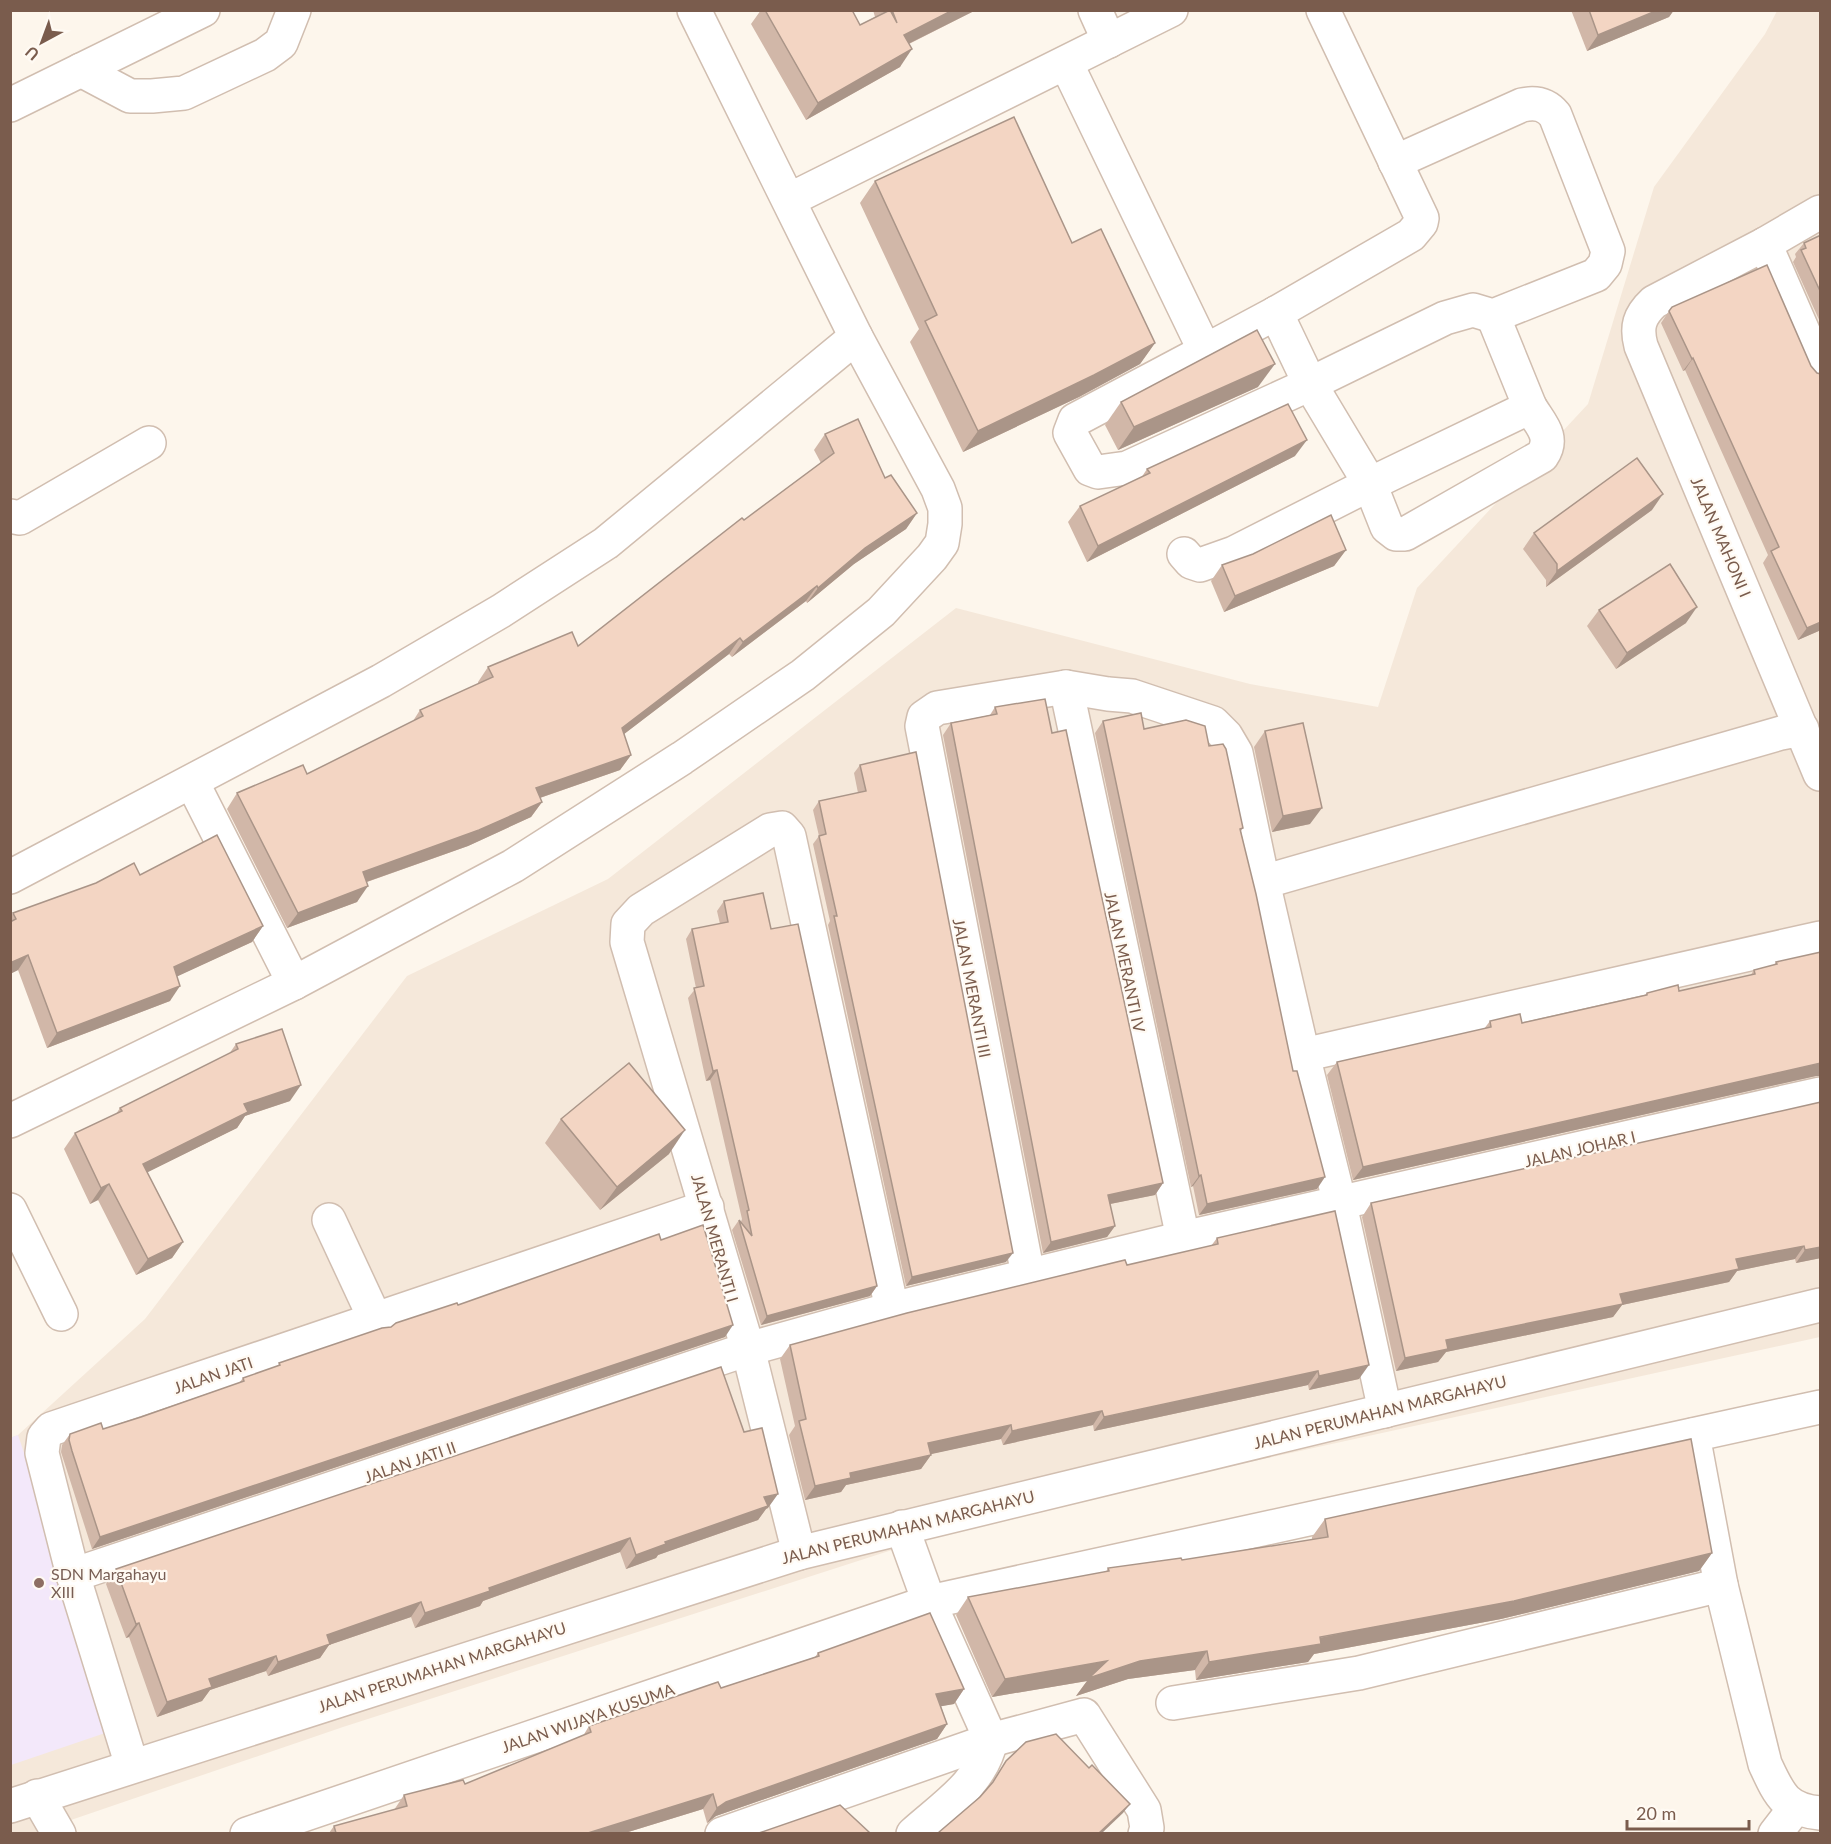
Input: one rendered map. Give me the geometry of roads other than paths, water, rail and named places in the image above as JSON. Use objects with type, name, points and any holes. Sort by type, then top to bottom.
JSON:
[{"type":"street","points":[[10,105],[202,10]]},
{"type":"street","points":[[81,70],[130,96],[184,93],[265,55],[281,44],[294,10]]},
{"type":"street","points":[[10,1121],[294,983],[513,866],[682,758],[812,668],[881,612],[942,543],[945,508],[938,489],[856,337],[694,10]]},
{"type":"street","points":[[1095,10],[1109,41]]},
{"type":"street","points":[[789,200],[1171,10]]},
{"type":"street","points":[[1323,10],[1395,162],[1422,218],[1418,228],[1411,235],[1276,313],[1075,420],[1070,433],[1090,469],[1098,472],[1127,468],[1310,384],[1445,318],[1473,310],[1493,316],[1596,275],[1605,264],[1608,251],[1555,115],[1543,104],[1522,105],[1395,162]]},
{"type":"street","points":[[1066,63],[1205,351]]},
{"type":"street","points":[[1821,212],[1765,244],[1821,370]]},
{"type":"street","name":"JALAN MAHONI I","points":[[1765,244],[1654,302],[1645,310],[1639,321],[1637,332],[1821,774]]},
{"type":"street","points":[[1276,313],[1310,384],[1370,484],[1387,527],[1396,534],[1405,534],[1542,456],[1548,447],[1547,435],[1530,407],[1493,316]]},
{"type":"street","points":[[10,877],[381,681],[501,611],[606,543],[856,337]]},
{"type":"street","points":[[1184,554],[1194,564],[1204,564],[1234,553],[1530,407]]},
{"type":"street","points":[[10,516],[20,518],[149,443]]},
{"type":"street","points":[[1066,687],[1132,696],[1213,723],[1226,736],[1236,753],[1263,882],[1340,1204],[1385,1410]]},
{"type":"street","name":"JALAN MERANTI III","points":[[1028,1275],[922,726],[924,717],[937,708],[1066,687]]},
{"type":"street","name":"JALAN MERANTI IV","points":[[1066,687],[1183,1238]]},
{"type":"street","points":[[1263,882],[1781,733],[1802,729]]},
{"type":"street","points":[[192,782],[294,983]]},
{"type":"street","name":"JALAN MERANTI I","points":[[799,1553],[748,1349],[627,942],[628,924],[641,910],[770,830],[782,828],[789,836],[892,1309]]},
{"type":"street","points":[[1303,1055],[1821,938]]},
{"type":"street","name":"JALAN JOHAR I","points":[[1028,1275],[1821,1094]]},
{"type":"street","name":"JALAN JATI","points":[[132,1766],[73,1575],[42,1453],[44,1437],[51,1429],[376,1321],[707,1207]]},
{"type":"street","points":[[10,1210],[62,1314]]},
{"type":"street","points":[[329,1220],[376,1321]]},
{"type":"street","name":"JALAN JATI II","points":[[73,1575],[748,1349],[892,1309],[1028,1275]]},
{"type":"street","name":"JALAN PERUMAHAN MARGAHAYU","points":[[24,1801],[799,1553],[1821,1305]]},
{"type":"street","name":"JALAN WIJAYA KUSUMA","points":[[247,1833],[929,1602],[1821,1407]]},
{"type":"street","points":[[1693,1435],[1721,1585],[1764,1764],[1786,1802],[1808,1810]]},
{"type":"street","points":[[902,1527],[929,1602],[991,1740],[988,1754],[972,1781],[912,1833]]},
{"type":"street","points":[[1173,1703],[1359,1673],[1721,1585]]},
{"type":"street","points":[[722,1833],[991,1740],[1084,1715],[1144,1810],[1148,1828],[1145,1833]]},
{"type":"street","points":[[24,1801],[59,1833]]},
{"type":"street","points":[[1775,1833],[1808,1810]]},
{"type":"place","name":"SDN Margahayu XIII","points":[[39,1583]]}]
